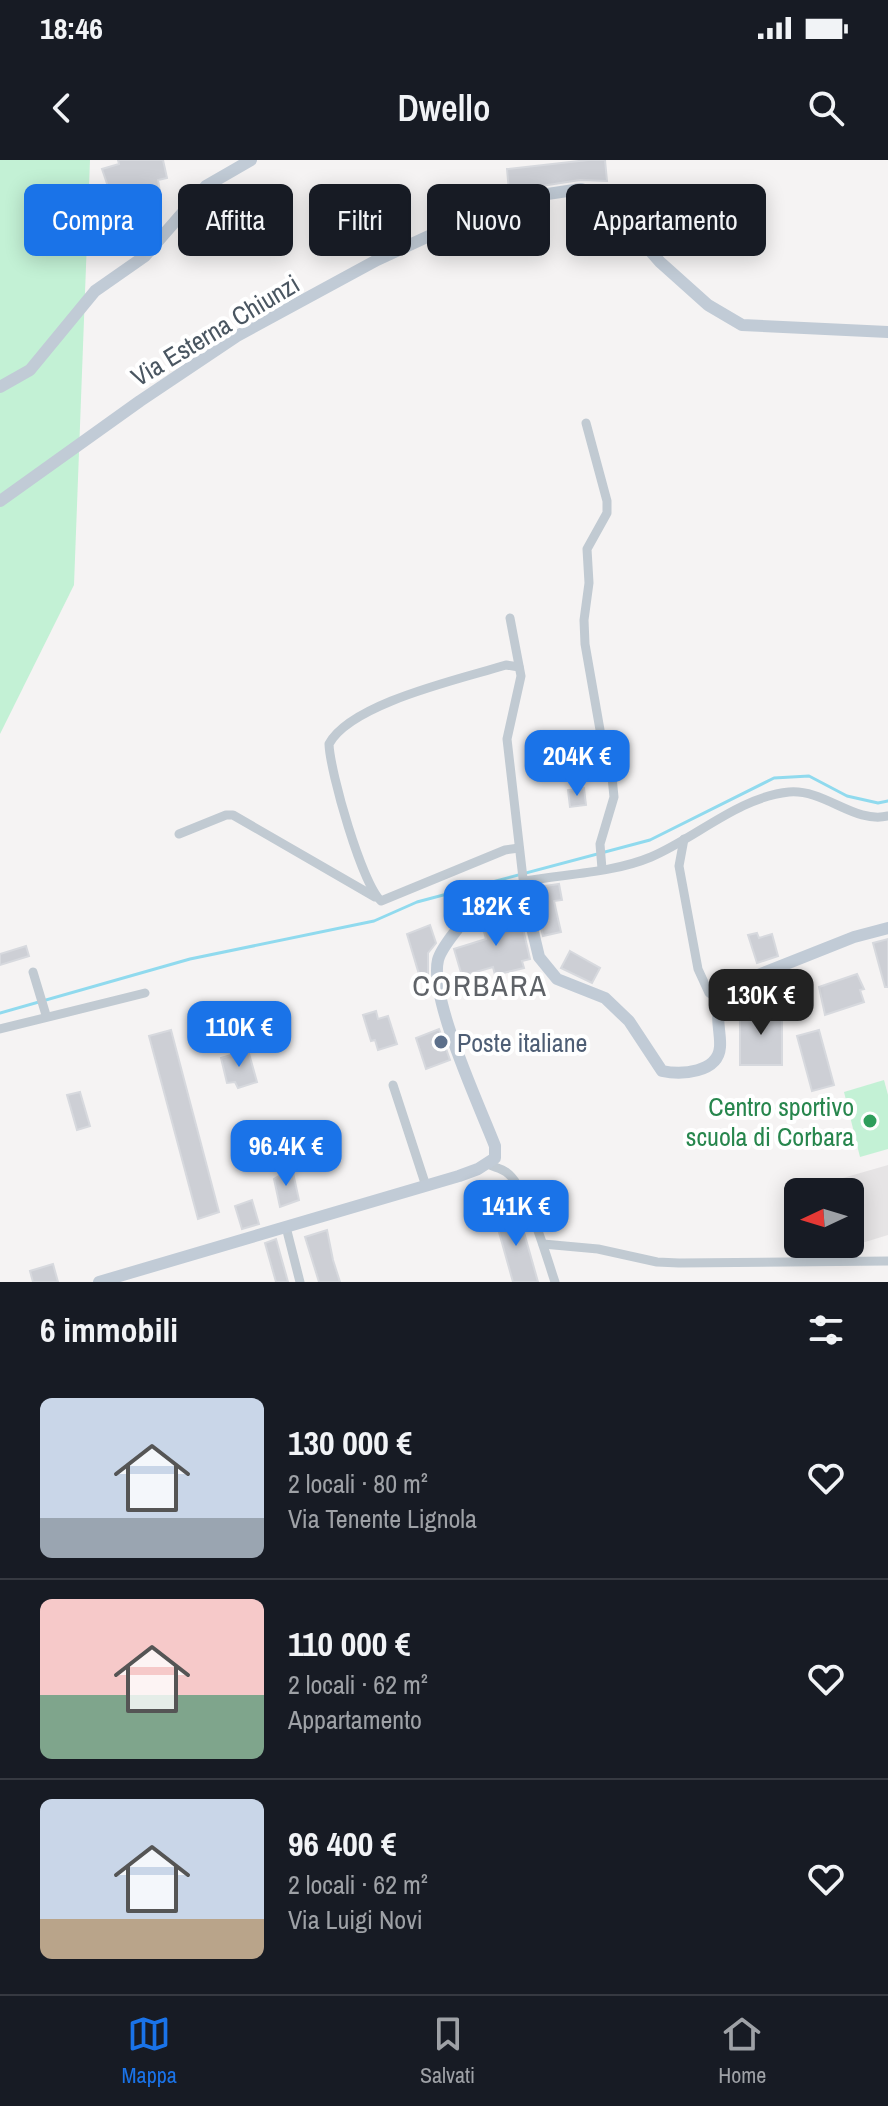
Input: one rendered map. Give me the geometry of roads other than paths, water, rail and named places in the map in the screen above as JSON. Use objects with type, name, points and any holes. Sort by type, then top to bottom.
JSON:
[{"type":"main road","points":[[0,387],[30,370],[95,291],[145,256],[206,186],[251,160]]},
{"type":"main road","name":"Via Esterna Chiunzi","points":[[0,501],[237,336],[377,260],[507,200],[581,189],[602,196],[660,262],[708,305],[742,325],[888,332]]},
{"type":"main road","points":[[99,1282],[426,1186],[492,1161],[495,1146],[448,1023],[437,980],[438,958],[464,919],[483,901],[524,888],[539,957],[557,979],[605,998],[629,1021],[647,1053],[662,1071],[678,1074],[697,1070],[715,1060],[720,1048],[718,1011],[722,1001],[738,983],[854,937],[888,928]]},
{"type":"street","points":[[586,423],[607,501],[607,513],[587,549],[589,583],[584,620],[585,644],[600,732],[613,787],[610,818],[600,844],[602,869]]},
{"type":"street","points":[[510,618],[521,676],[507,739],[524,888],[650,857],[756,802],[791,792],[819,795],[869,818],[888,816]]},
{"type":"street","points":[[378,898],[340,797],[329,744],[335,732],[382,705],[506,665],[519,667]]},
{"type":"street","points":[[179,834],[233,815],[378,898]]},
{"type":"street","points":[[684,839],[679,866],[698,969],[709,993],[722,1001]]},
{"type":"street","points":[[378,898],[492,855],[519,848]]},
{"type":"street","points":[[33,972],[46,1015]]},
{"type":"street","points":[[0,1029],[42,1019],[46,1015],[145,993]]},
{"type":"street","points":[[393,1085],[426,1186]]},
{"type":"street","points":[[492,1161],[507,1173],[532,1215],[555,1282]]},
{"type":"street","points":[[286,1227],[300,1282]]},
{"type":"street","points":[[543,1244],[598,1249],[657,1262],[888,1261]]},
{"type":"waterway","points":[[0,1013],[190,959],[374,921],[417,902],[650,840],[774,778],[809,776],[847,796],[878,803],[888,801]]},
{"type":"place","name":"Poste italiane","points":[[441,1042]]},
{"type":"place","name":"Centro sportivo scuola di Corbara","points":[[870,1121]]},
{"type":"district","name":"CORBARA","points":[[480,985]]}]
